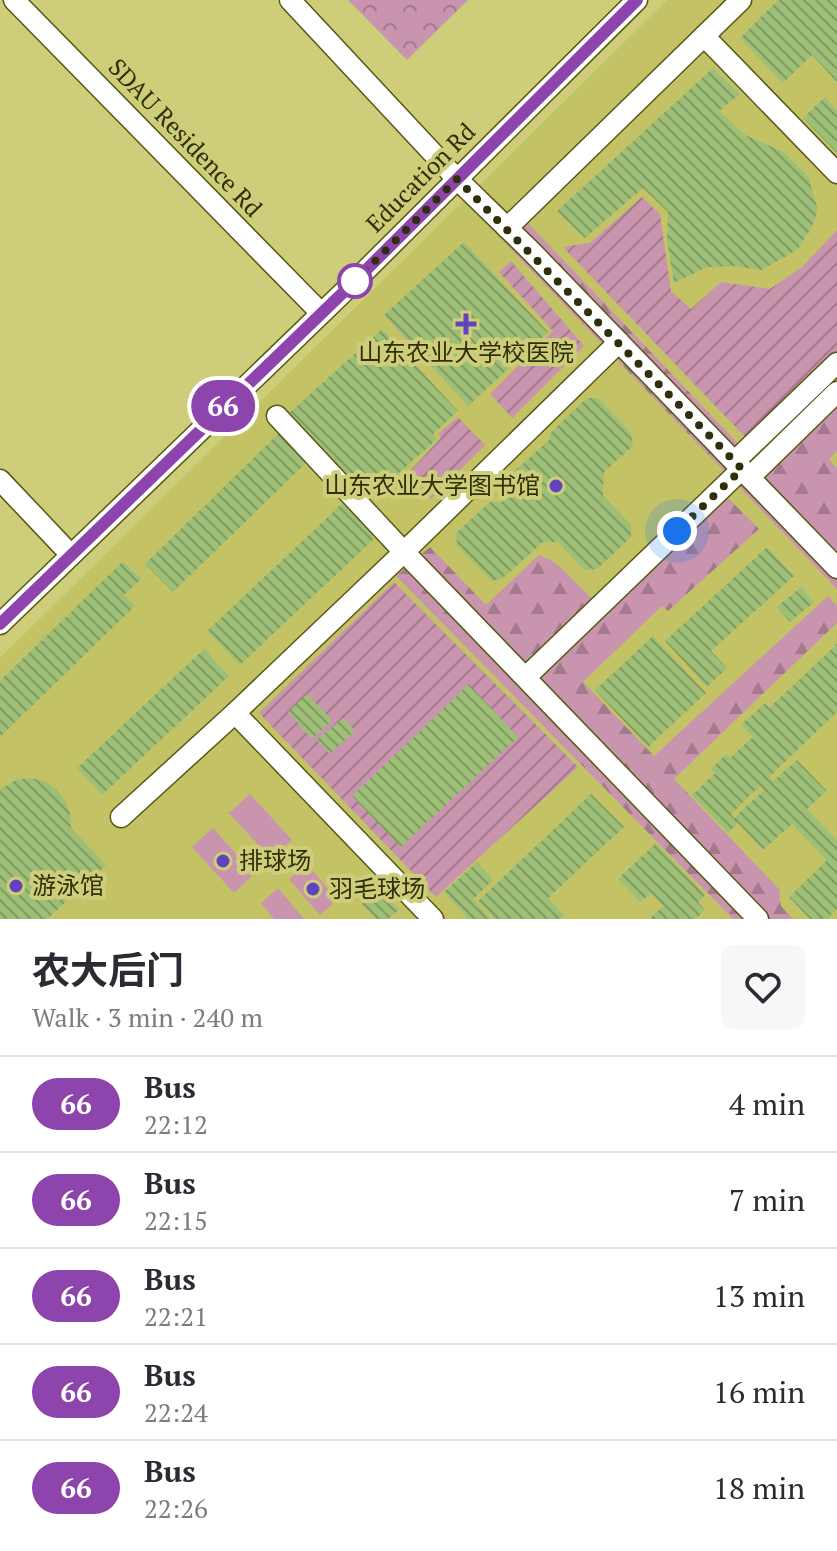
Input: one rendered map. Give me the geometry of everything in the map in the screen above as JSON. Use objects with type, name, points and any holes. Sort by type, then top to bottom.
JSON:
[{"type":"street","name":"SDAU Residence Rd","points":[[14,0],[320,312]]},
{"type":"street","points":[[290,0],[457,179],[837,568]]},
{"type":"street","name":"Education Rd","points":[[0,624],[637,0]]},
{"type":"street","points":[[507,228],[741,0]]},
{"type":"street","points":[[704,36],[837,173]]},
{"type":"street","points":[[121,817],[404,552],[619,342]]},
{"type":"street","points":[[526,677],[742,469],[837,363]]},
{"type":"street","points":[[742,469],[837,392]]},
{"type":"street","points":[[277,416],[758,919]]},
{"type":"street","points":[[0,480],[71,555]]},
{"type":"street","points":[[235,713],[433,919]]},
{"type":"shaded area","points":[[667,0],[837,0],[837,919],[0,919],[0,658]]},
{"type":"green space","points":[[348,0],[468,0],[407,60]]},
{"type":"green space","points":[[642,197],[660,214],[671,291],[691,309],[721,282],[770,289],[802,267],[837,230],[837,352],[748,440],[563,247],[590,243]]},
{"type":"green space","points":[[528,223],[768,475],[837,406],[837,451],[829,459],[837,468],[837,589],[507,245]]},
{"type":"green space","points":[[511,261],[584,346],[512,418],[490,394],[553,331],[499,272]]},
{"type":"green space","points":[[458,417],[485,445],[431,499],[410,471],[441,438],[438,434]]},
{"type":"green space","points":[[728,498],[759,529],[668,611],[662,606],[583,682],[654,756],[828,596],[837,606],[837,623],[674,779],[779,889],[781,906],[793,919],[733,919],[396,576],[430,547],[486,605],[539,555],[556,563],[607,614]]},
{"type":"green space","points":[[394,582],[578,767],[436,897],[259,713]]},
{"type":"green space","name":"排球场","points":[[250,794],[292,840],[271,859],[229,813]]},
{"type":"green space","name":"排球场","points":[[213,828],[254,874],[234,893],[192,847]]},
{"type":"green space","name":"羽毛球场","points":[[307,864],[337,900],[320,915],[289,879]]},
{"type":"green space","name":"羽毛球场","points":[[278,888],[304,919],[274,919],[261,903]]},
{"type":"building","points":[[778,0],[837,0],[837,82],[812,55],[783,83],[740,38]]},
{"type":"building","points":[[713,68],[740,94],[719,111],[745,135],[784,152],[808,176],[818,210],[811,229],[797,250],[761,270],[707,267],[674,283],[667,240],[668,212],[643,188],[585,238],[557,211]]},
{"type":"building","points":[[825,97],[837,110],[837,153],[803,118]]},
{"type":"building","name":"山东农业大学校医院","points":[[464,242],[548,332],[468,406],[384,315]]},
{"type":"building","points":[[382,329],[458,411],[433,434],[437,439],[367,502],[287,415]]},
{"type":"building","name":"山东农业大学图书馆","points":[[587,398],[598,398],[631,433],[633,446],[604,472],[603,496],[631,525],[631,537],[597,569],[584,570],[558,542],[543,542],[503,578],[492,581],[457,546],[456,533],[490,502],[502,502],[509,495],[508,477],[549,440],[551,432]]},
{"type":"building","points":[[282,430],[310,459],[173,592],[145,564]]},
{"type":"building","points":[[350,496],[370,516],[373,540],[240,665],[207,631]]},
{"type":"building","points":[[767,547],[794,576],[711,651],[727,668],[707,687],[665,641]]},
{"type":"building","points":[[123,561],[141,579],[124,595],[135,606],[0,737],[0,681]]},
{"type":"building","points":[[801,587],[814,602],[790,622],[777,607]]},
{"type":"building","points":[[653,636],[706,693],[648,747],[595,690]]},
{"type":"building","points":[[837,644],[837,712],[769,777],[773,781],[797,760],[827,791],[807,809],[837,840],[837,909],[827,919],[810,919],[789,897],[827,860],[792,824],[763,850],[738,823],[728,833],[692,795],[715,773],[711,769],[726,754],[730,758],[753,737],[741,725],[765,703],[769,708]],"holes":[[[760,786],[764,790],[734,818],[731,814]]]},
{"type":"building","points":[[204,649],[229,676],[102,795],[77,768]]},
{"type":"building","points":[[469,684],[518,737],[401,847],[352,796]]},
{"type":"building","points":[[307,694],[332,720],[312,739],[288,712]]},
{"type":"building","points":[[343,718],[355,731],[330,754],[317,740]]},
{"type":"building","points":[[30,778],[44,781],[56,789],[70,813],[71,828],[106,865],[47,919],[0,919],[0,789],[16,780]]},
{"type":"building","points":[[591,794],[624,827],[548,898],[564,915],[560,919],[495,919],[478,901]]},
{"type":"building","points":[[656,843],[705,895],[698,902],[705,910],[695,919],[649,919],[663,906],[651,893],[640,902],[618,879]]},
{"type":"building","points":[[477,862],[493,880],[473,899],[491,919],[468,919],[444,892]]},
{"type":"building","points":[[375,882],[399,910],[388,919],[376,919],[362,904],[371,896],[366,890]]},
{"type":"bus line","name":"66","points":[[0,624],[355,281],[550,83],[637,0]]},
{"type":"place","name":"山东农业大学校医院","points":[[466,324]]},
{"type":"place","name":"山东农业大学图书馆","points":[[556,486]]},
{"type":"place","name":"排球场","points":[[223,861]]},
{"type":"place","name":"游泳馆","points":[[16,886]]},
{"type":"place","name":"羽毛球场","points":[[313,889]]},
{"type":"route","points":[[355,281],[457,179],[742,469],[677,531]]}]
